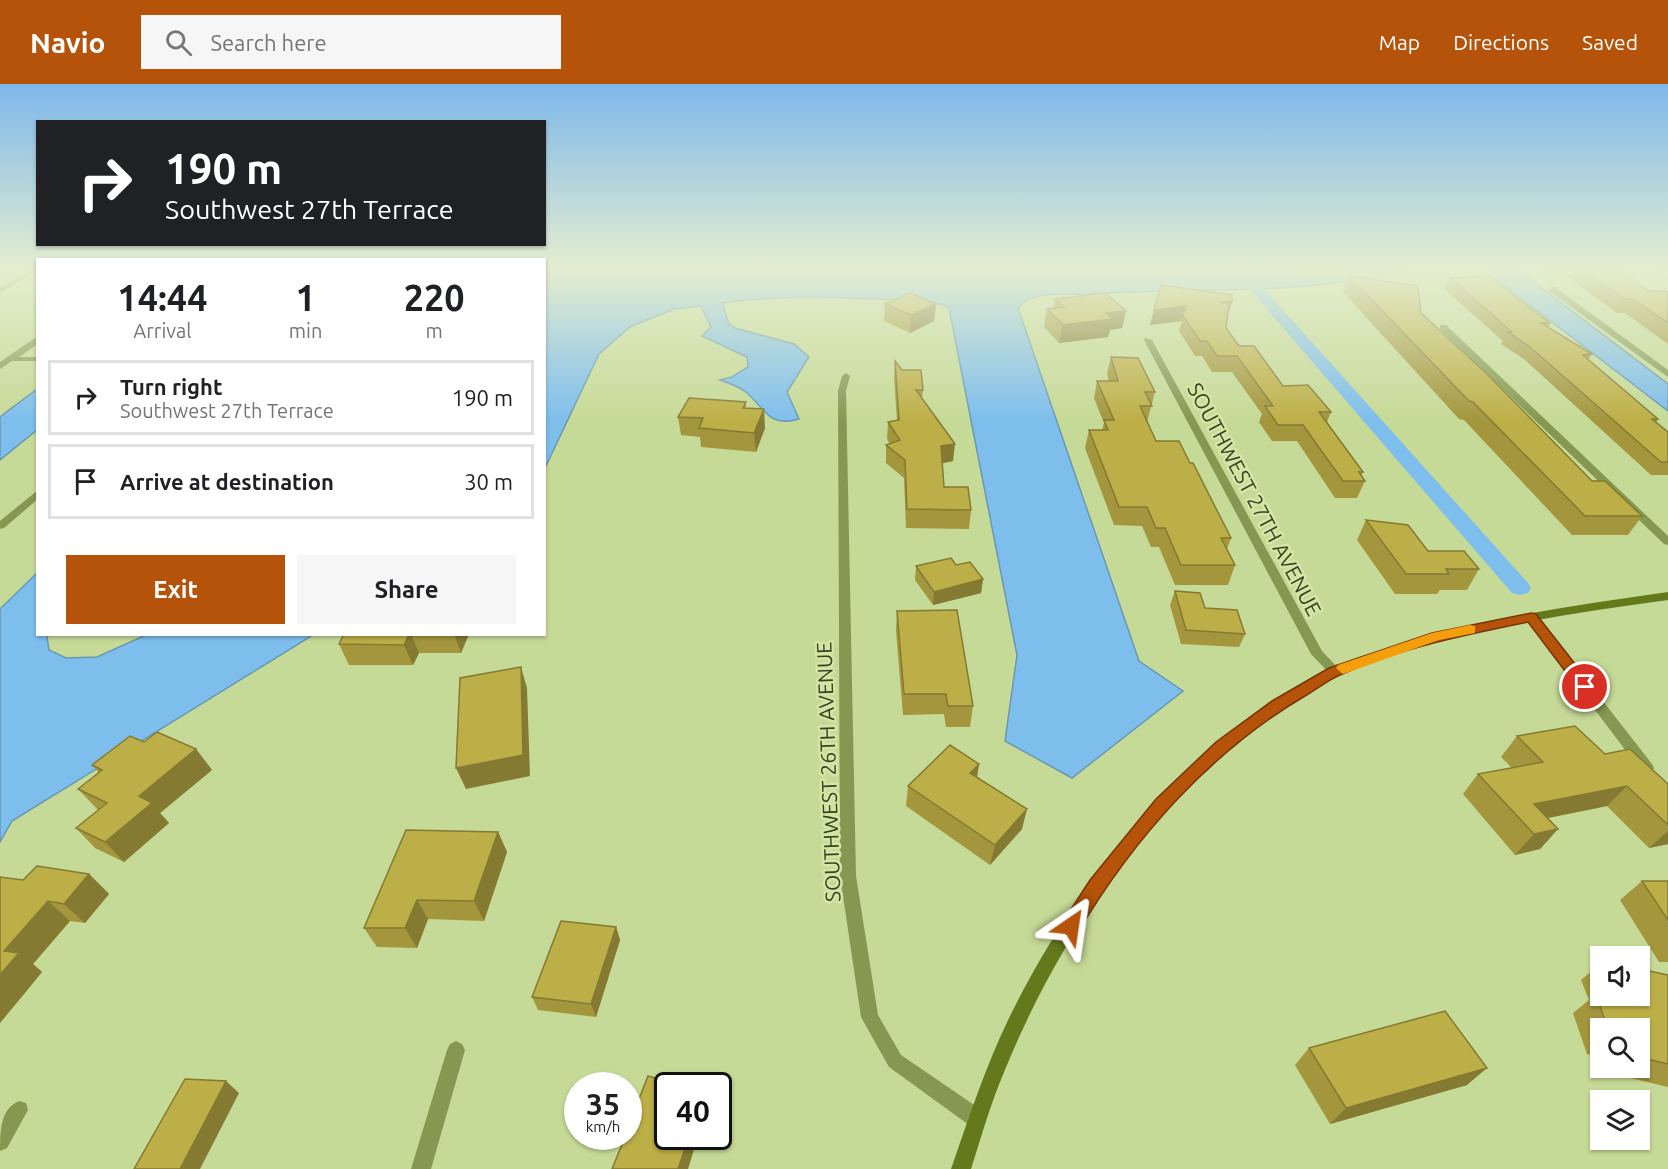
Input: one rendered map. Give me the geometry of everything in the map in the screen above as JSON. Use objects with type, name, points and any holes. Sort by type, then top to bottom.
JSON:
[{"type":"street","points":[[1595,321],[1668,374]]},
{"type":"street","points":[[1443,327],[1668,542]]},
{"type":"street","name":"SOUTHWEST 27TH AVENUE","points":[[1148,340],[1317,654],[1334,672]]},
{"type":"street","points":[[0,366],[36,341]]},
{"type":"street","points":[[10,359],[36,359]]},
{"type":"street","name":"SOUTHWEST 26TH AVENUE","points":[[846,376],[842,391],[848,876],[870,1017],[896,1061],[976,1118]]},
{"type":"street","points":[[0,526],[36,495]]},
{"type":"street","points":[[961,1169],[976,1118],[1034,987],[1096,885],[1162,804],[1222,746],[1278,705],[1334,672],[1437,636],[1531,617],[1668,596]]},
{"type":"street","points":[[1531,617],[1654,777]]},
{"type":"street","points":[[421,1169],[456,1050]]},
{"type":"street","points":[[0,1141],[19,1110]]},
{"type":"water","points":[[546,321],[646,321],[630,327],[599,354],[546,466]]},
{"type":"water","points":[[708,321],[728,321],[735,328],[794,344],[809,357],[787,392],[799,419],[781,421],[774,419],[744,391],[720,380],[732,377],[748,367],[747,357],[702,336],[711,327]]},
{"type":"water","points":[[951,321],[1022,321],[1139,661],[1183,691],[1072,778],[1005,741],[1017,655]]},
{"type":"water","points":[[1550,321],[1585,321],[1668,384],[1668,411]]},
{"type":"water","points":[[36,390],[36,431],[0,460],[0,417]]},
{"type":"water","points":[[36,574],[36,636],[48,636],[49,650],[66,658],[97,657],[144,636],[311,636],[12,821],[0,842],[0,609]]},
{"type":"building","points":[[1059,321],[1099,321],[1063,325]]},
{"type":"building","points":[[1186,321],[1227,321],[1226,328],[1239,346],[1254,346],[1283,386],[1308,385],[1331,412],[1319,412],[1363,472],[1359,472],[1365,481],[1343,481],[1303,425],[1278,425],[1265,406],[1273,406],[1237,356],[1217,356],[1207,341],[1200,341]]},
{"type":"building","points":[[1392,321],[1429,321],[1487,374],[1592,481],[1605,481],[1642,516],[1585,516],[1473,402],[1469,401]]},
{"type":"building","points":[[1499,321],[1547,321],[1550,323],[1541,323],[1592,354],[1583,355],[1658,419],[1652,419],[1668,432],[1668,462],[1661,462],[1530,347],[1508,332],[1512,332]]},
{"type":"building","points":[[1111,357],[1138,358],[1155,392],[1145,392],[1152,406],[1140,406],[1156,441],[1179,441],[1190,463],[1193,463],[1231,538],[1221,538],[1235,565],[1181,565],[1165,528],[1156,528],[1147,507],[1119,507],[1089,430],[1108,430],[1104,420],[1114,420],[1097,381],[1118,381]]},
{"type":"building","points":[[895,361],[902,370],[921,370],[923,390],[916,390],[955,444],[941,446],[944,487],[968,487],[971,510],[907,509],[905,460],[886,445],[900,440],[888,422],[899,420]]},
{"type":"building","points":[[689,398],[746,402],[743,408],[764,409],[754,433],[699,428],[703,418],[678,417]]},
{"type":"building","points":[[1366,520],[1408,525],[1428,551],[1464,551],[1479,569],[1446,569],[1449,574],[1406,574]]},
{"type":"building","points":[[951,558],[956,565],[970,562],[983,579],[934,592],[916,566]]},
{"type":"building","points":[[1175,591],[1200,593],[1205,608],[1237,610],[1245,634],[1186,630]]},
{"type":"building","points":[[957,610],[973,706],[948,706],[946,694],[904,694],[897,611]]},
{"type":"building","points":[[343,636],[408,636],[404,645],[339,644]]},
{"type":"building","points":[[521,667],[523,755],[456,768],[460,678]]},
{"type":"building","points":[[1575,726],[1605,754],[1630,749],[1668,784],[1668,825],[1627,786],[1534,804],[1558,829],[1534,834],[1478,774],[1543,762],[1517,736]]},
{"type":"building","points":[[157,732],[196,749],[139,796],[152,803],[105,842],[76,828],[107,803],[78,789],[102,770],[92,765],[130,736],[144,742]]},
{"type":"building","points":[[950,745],[979,764],[970,773],[1027,809],[995,845],[908,786]]},
{"type":"building","points":[[406,830],[498,832],[474,901],[417,900],[405,928],[364,928]]},
{"type":"building","points":[[37,866],[89,874],[64,904],[48,901],[4,951],[19,953],[0,975],[0,877],[23,880]]},
{"type":"building","points":[[1642,881],[1668,881],[1668,920]]},
{"type":"building","points":[[561,921],[616,927],[591,1004],[532,997]]},
{"type":"building","points":[[1650,971],[1668,975],[1668,1064],[1650,1060],[1650,1018],[1604,1018],[1600,1006],[1650,1006]]},
{"type":"building","points":[[1445,1011],[1487,1068],[1346,1108],[1309,1048]]},
{"type":"building","points":[[648,1076],[654,1078],[654,1150],[685,1150],[678,1169],[612,1169],[620,1150],[642,1150],[642,1091]]},
{"type":"building","points":[[185,1079],[226,1081],[180,1169],[134,1169]]},
{"type":"waterway","points":[[1285,321],[1520,588]]},
{"type":"slow traffic","points":[[1343,668],[1437,636],[1470,629]]},
{"type":"route","points":[[1071,926],[1096,885],[1162,804],[1222,746],[1278,705],[1334,672],[1437,636],[1531,617],[1585,687]]}]
